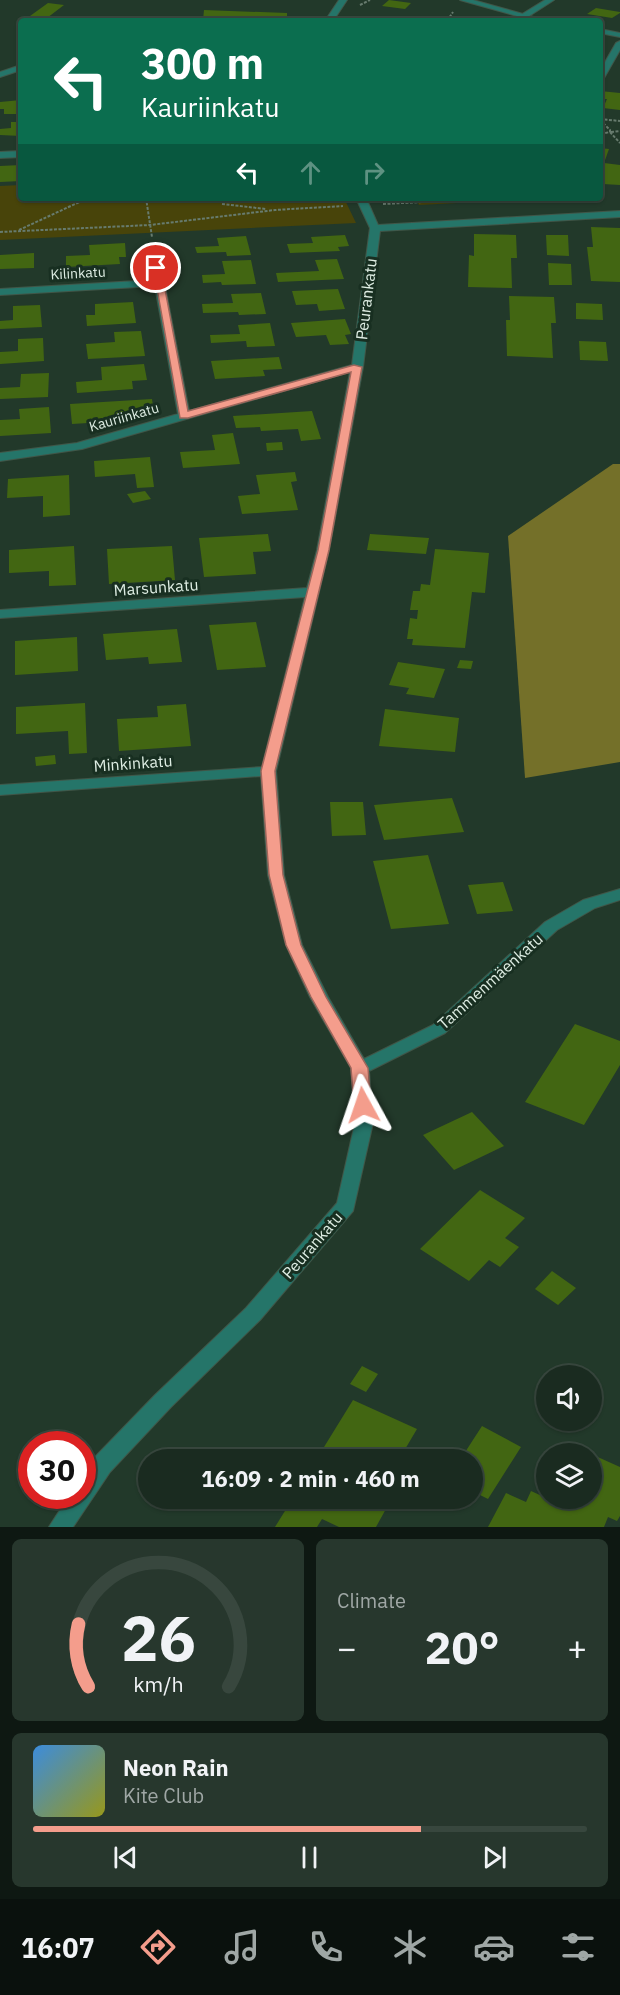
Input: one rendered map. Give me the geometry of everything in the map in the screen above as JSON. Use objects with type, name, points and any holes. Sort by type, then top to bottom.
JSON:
[{"type":"street","points":[[464,0],[532,18]]},
{"type":"street","points":[[524,16],[550,0]]},
{"type":"street","points":[[331,18],[345,1]]},
{"type":"street","points":[[603,32],[620,35]]},
{"type":"street","points":[[603,66],[620,43]]},
{"type":"street","points":[[0,75],[18,69]]},
{"type":"street","points":[[0,155],[18,154]]},
{"type":"street","points":[[362,201],[375,228],[620,214]]},
{"type":"street","name":"Peurankatu","points":[[96,1474],[163,1401],[253,1314],[346,1206],[364,1123],[360,1068],[319,997],[294,945],[276,875],[268,771],[313,592],[357,367],[375,228]]},
{"type":"street","points":[[154,252],[184,416]]},
{"type":"street","name":"Kilinkatu","points":[[0,292],[159,283]]},
{"type":"street","name":"Kauriinkatu","points":[[0,457],[78,446],[357,367]]},
{"type":"street","name":"Marsunkatu","points":[[0,614],[313,592]]},
{"type":"street","name":"Minkinkatu","points":[[0,790],[268,771]]},
{"type":"street","name":"Tammenmäenkatu","points":[[360,1068],[439,1029],[551,926],[589,904],[620,894]]},
{"type":"street","name":"Peurankatu","points":[[60,1527],[72,1509]]},
{"type":"path","points":[[603,119],[620,121]]},
{"type":"path","points":[[603,121],[620,143]]},
{"type":"path","points":[[603,133],[620,131]]},
{"type":"path","points":[[16,231],[81,201]]},
{"type":"path","points":[[146,201],[150,225]]},
{"type":"path","points":[[0,232],[150,225],[362,201]]},
{"type":"path","points":[[222,204],[275,210]]},
{"type":"shaded area","points":[[18,185],[18,201],[345,201],[356,223],[0,240],[0,186]]},
{"type":"shaded area","points":[[417,201],[496,201],[419,205]]},
{"type":"shaded area","points":[[613,464],[620,464],[620,762],[525,778],[508,536]]},
{"type":"building","points":[[389,0],[411,3],[405,9],[382,6]]},
{"type":"building","points":[[48,3],[64,5],[47,18],[30,16]]},
{"type":"building","points":[[596,8],[620,13],[612,18],[587,14]]},
{"type":"building","points":[[204,10],[287,13],[287,18],[203,18]]},
{"type":"building","points":[[603,91],[620,93],[620,110],[603,108],[607,99],[603,99]]},
{"type":"building","points":[[18,100],[18,114],[4,114],[4,109],[0,109],[0,102]]},
{"type":"building","points":[[11,122],[18,122],[18,136],[0,135],[0,129],[11,128]]},
{"type":"building","points":[[603,148],[609,149],[604,163],[620,165],[620,185],[603,184],[605,169],[603,169]]},
{"type":"building","points":[[18,165],[18,181],[0,182],[0,166]]},
{"type":"building","points":[[591,227],[620,228],[620,282],[591,281],[587,247],[593,247]]},
{"type":"building","points":[[474,234],[516,235],[517,258],[511,258],[512,288],[468,287],[469,255],[474,256]]},
{"type":"building","points":[[345,235],[349,246],[338,247],[340,251],[290,253],[287,244],[313,243],[311,237]]},
{"type":"building","points":[[546,235],[568,235],[569,256],[547,255]]},
{"type":"building","points":[[246,236],[251,255],[227,256],[226,252],[197,253],[195,247],[219,246],[217,238]]},
{"type":"building","points":[[125,243],[126,257],[119,257],[120,264],[66,267],[66,256],[90,255],[89,245]]},
{"type":"building","points":[[34,253],[34,268],[0,269],[0,255]]},
{"type":"building","points":[[337,259],[344,279],[278,282],[276,273],[319,271],[315,260]]},
{"type":"building","points":[[251,260],[256,284],[203,283],[202,275],[225,274],[222,261]]},
{"type":"building","points":[[548,263],[571,264],[572,285],[549,285]]},
{"type":"building","points":[[338,289],[345,309],[319,311],[317,304],[296,305],[292,291]]},
{"type":"building","points":[[261,293],[266,314],[203,313],[202,304],[233,303],[231,294]]},
{"type":"building","points":[[509,296],[554,297],[556,323],[551,323],[553,358],[507,356],[506,320],[510,320]]},
{"type":"building","points":[[133,302],[136,323],[87,326],[86,315],[95,315],[95,304]]},
{"type":"building","points":[[576,303],[602,304],[603,320],[576,319]]},
{"type":"building","points":[[40,305],[42,327],[0,329],[0,321],[13,320],[13,306]]},
{"type":"building","points":[[345,319],[351,334],[345,335],[349,344],[330,345],[326,335],[296,337],[291,323]]},
{"type":"building","points":[[270,323],[275,346],[247,347],[246,341],[211,343],[210,335],[240,334],[238,325]]},
{"type":"building","points":[[141,331],[145,356],[88,359],[86,344],[115,342],[114,332]]},
{"type":"building","points":[[43,338],[44,361],[0,364],[0,352],[18,351],[18,339]]},
{"type":"building","points":[[579,341],[606,342],[608,361],[580,360]]},
{"type":"building","points":[[279,357],[282,369],[263,370],[265,376],[215,379],[211,361]]},
{"type":"building","points":[[144,364],[147,380],[132,381],[133,389],[77,393],[76,382],[102,380],[101,367]]},
{"type":"building","points":[[49,373],[48,397],[0,399],[0,388],[20,387],[21,374]]},
{"type":"building","points":[[152,399],[154,413],[134,414],[135,420],[72,424],[70,404]]},
{"type":"building","points":[[49,407],[51,433],[0,436],[0,420],[20,419],[19,409]]},
{"type":"building","points":[[312,411],[321,439],[301,441],[298,429],[261,431],[260,427],[236,428],[233,416]]},
{"type":"building","points":[[233,433],[240,464],[183,468],[180,452],[215,450],[212,435]]},
{"type":"building","points":[[282,442],[283,450],[267,451],[266,443]]},
{"type":"building","points":[[150,457],[154,487],[137,488],[135,474],[95,477],[94,461]]},
{"type":"building","points":[[295,472],[297,481],[291,482],[298,510],[242,514],[238,496],[260,494],[256,475]]},
{"type":"building","points":[[69,475],[70,515],[43,517],[43,496],[7,498],[8,479]]},
{"type":"building","points":[[145,491],[151,499],[133,503],[127,494]]},
{"type":"building","points":[[268,534],[271,551],[253,552],[256,574],[204,577],[199,538]]},
{"type":"building","points":[[370,534],[429,538],[426,554],[367,550]]},
{"type":"building","points":[[74,546],[76,585],[49,586],[49,571],[9,573],[9,550]]},
{"type":"building","points":[[172,546],[175,580],[109,584],[107,549]]},
{"type":"building","points":[[435,549],[489,553],[485,593],[472,592],[465,648],[412,645],[413,639],[407,639],[410,618],[417,619],[418,610],[410,610],[413,591],[420,591],[421,584],[430,585]]},
{"type":"building","points":[[256,622],[266,667],[217,670],[209,625]]},
{"type":"building","points":[[177,629],[182,662],[149,664],[148,657],[106,660],[103,634]]},
{"type":"building","points":[[77,637],[78,671],[15,675],[15,641]]},
{"type":"building","points":[[460,660],[473,661],[471,669],[457,668]]},
{"type":"building","points":[[398,662],[445,669],[434,698],[406,694],[409,688],[389,685]]},
{"type":"building","points":[[85,703],[87,753],[69,754],[68,731],[16,734],[16,707]]},
{"type":"building","points":[[186,704],[191,746],[119,751],[117,719],[158,717],[157,706]]},
{"type":"building","points":[[385,709],[459,718],[455,752],[379,746]]},
{"type":"building","points":[[55,755],[56,764],[36,766],[35,757]]},
{"type":"building","points":[[452,798],[464,832],[384,840],[374,805]]},
{"type":"building","points":[[330,802],[363,802],[366,835],[332,836]]},
{"type":"building","points":[[428,855],[449,924],[391,929],[373,861]]},
{"type":"building","points":[[503,882],[513,911],[477,914],[468,885]]},
{"type":"building","points":[[575,1024],[620,1041],[620,1065],[584,1125],[525,1102]]},
{"type":"building","points":[[472,1112],[504,1146],[454,1170],[423,1135]]},
{"type":"building","points":[[480,1190],[525,1218],[505,1238],[519,1247],[500,1267],[489,1260],[469,1281],[420,1249]]},
{"type":"building","points":[[552,1271],[576,1288],[558,1305],[535,1289]]},
{"type":"building","points":[[362,1366],[378,1374],[366,1392],[350,1384]]},
{"type":"building","points":[[353,1400],[417,1429],[405,1449],[323,1449]]},
{"type":"building","points":[[482,1426],[521,1447],[488,1499],[483,1496],[483,1449],[467,1449]]},
{"type":"building","points":[[602,1459],[620,1467],[620,1516],[617,1521],[608,1517],[604,1527],[488,1527],[506,1493],[526,1502],[531,1491],[536,1493],[536,1509],[602,1509]]},
{"type":"building","points":[[286,1509],[386,1509],[376,1527],[339,1527],[322,1519],[317,1527],[275,1527]]},
{"type":"route","points":[[156,268],[184,416],[357,367],[323,550],[268,771],[276,875],[294,945],[319,997],[360,1068],[363,1105]]}]
